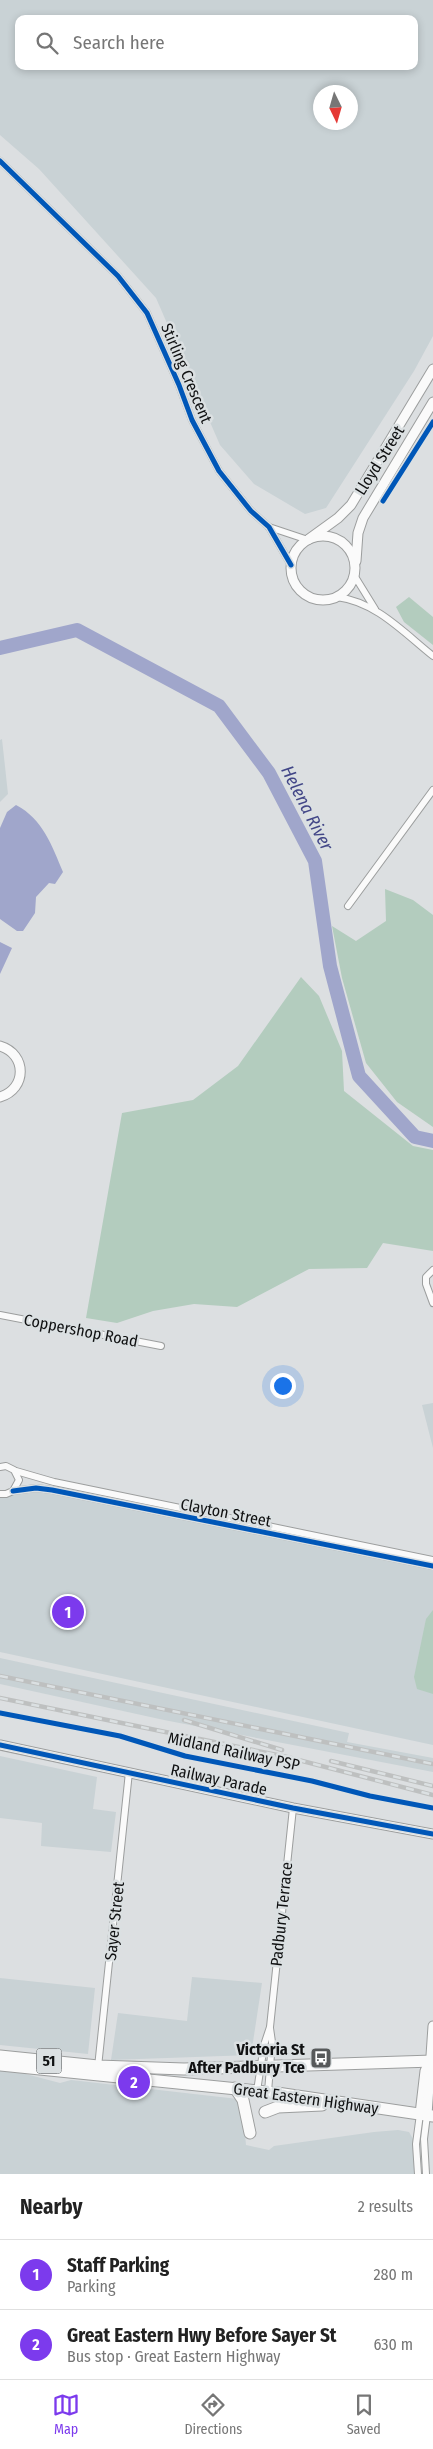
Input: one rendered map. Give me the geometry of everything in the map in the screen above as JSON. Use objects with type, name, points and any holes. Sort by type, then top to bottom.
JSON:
[{"type":"highway","name":"Great Eastern Highway","points":[[0,2056],[97,2071],[427,2115]]},
{"type":"highway","name":"51","points":[[97,2071],[184,2070],[431,2061]]},
{"type":"highway","name":"Great Eastern Highway","points":[[0,2065],[97,2071]]},
{"type":"highway","points":[[235,2088],[243,2100],[250,2133]]},
{"type":"highway","points":[[265,2112],[278,2106],[317,2106],[333,2102]]},
{"type":"main road","name":"Lloyd Street","points":[[308,539],[338,518],[351,505],[433,369]]},
{"type":"main road","name":"Lloyd Street","points":[[355,573],[358,533],[363,518],[433,402]]},
{"type":"main road","points":[[328,536],[338,540],[351,553],[355,573],[348,588],[337,597],[318,600],[302,593],[292,579],[291,565],[296,550],[308,539],[328,536]]},
{"type":"main road","points":[[0,1046],[8,1049],[18,1058],[21,1073],[15,1088],[0,1097]]},
{"type":"main road","name":"Railway Parade","points":[[0,1745],[293,1808],[433,1834]]},
{"type":"main road","points":[[427,2115],[433,2026]]},
{"type":"street","name":"Stirling Crescent","points":[[0,161],[118,276],[147,313],[179,385],[192,420],[219,471],[252,511],[269,527],[291,565]]},
{"type":"street","name":"Stirling Crescent","points":[[269,527],[308,539]]},
{"type":"street","points":[[355,573],[376,610]]},
{"type":"street","points":[[337,597],[354,599],[376,610],[433,656]]},
{"type":"street","points":[[348,906],[433,790]]},
{"type":"street","points":[[433,1270],[426,1277],[426,1284],[433,1303]]},
{"type":"street","name":"Coppershop Road","points":[[0,1314],[161,1346]]},
{"type":"street","name":"Clayton Street","points":[[0,1467],[10,1467],[16,1472],[54,1482],[433,1560]]},
{"type":"street","points":[[14,1491],[18,1484],[16,1472]]},
{"type":"street","name":"Clayton Street","points":[[0,1494],[36,1488],[52,1490],[433,1566]]},
{"type":"street","name":"Sayer Street","points":[[97,2071],[129,1772]]},
{"type":"street","name":"Padbury Terrace","points":[[262,2092],[293,1808]]},
{"type":"street","name":"Padbury Terrace","points":[[262,2092],[265,2067],[272,2042],[270,2027]]},
{"type":"street","points":[[418,2174],[416,2144],[427,2115]]},
{"type":"street","points":[[426,2174],[424,2139],[427,2115]]},
{"type":"shaded area","points":[[0,0],[433,0],[433,336],[414,371],[326,508],[305,514],[254,484],[220,445],[156,298],[39,169],[0,135]]},
{"type":"shaded area","points":[[2,739],[8,794],[0,802],[0,740]]},
{"type":"shaded area","points":[[433,1403],[433,1448],[422,1405]]},
{"type":"shaded area","points":[[36,1488],[433,1566],[433,1745],[0,1652],[0,1494]]},
{"type":"shaded area","points":[[0,1658],[349,1733],[347,1742],[433,1758],[433,1772],[164,1720],[0,1684]]},
{"type":"shaded area","points":[[0,1756],[97,1777],[93,1809],[116,1812],[111,1852],[41,1846],[42,1823],[0,1818]]},
{"type":"shaded area","points":[[192,1977],[262,1983],[251,2055],[111,2060],[118,2013],[187,2021]]},
{"type":"shaded area","points":[[0,1978],[95,1988],[88,2054],[0,2045]]},
{"type":"shaded area","points":[[0,2071],[22,2073],[60,2083],[71,2080],[238,2099],[244,2124],[246,2145],[269,2150],[274,2146],[374,2132],[398,2130],[409,2132],[416,2144],[418,2174],[0,2174]]},
{"type":"green space","points":[[409,597],[433,617],[433,645],[404,622],[396,607]]},
{"type":"green space","points":[[385,889],[413,900],[433,915],[433,1127],[397,1102],[366,1063],[342,978],[332,926],[356,941],[386,921]]},
{"type":"green space","points":[[301,977],[319,996],[342,1051],[344,1091],[413,1146],[433,1150],[433,1251],[383,1243],[367,1268],[309,1269],[237,1307],[194,1304],[153,1311],[117,1323],[86,1318],[122,1113],[193,1100],[238,1066]]},
{"type":"green space","points":[[433,1610],[433,1694],[417,1689],[414,1677],[426,1619]]},
{"type":"water","points":[[16,805],[40,825],[63,872],[55,884],[49,883],[36,897],[35,913],[23,931],[17,931],[0,919],[0,828],[7,812]]},
{"type":"water","points":[[0,942],[12,948],[0,974]]},
{"type":"waterway","name":"Helena River","points":[[0,648],[77,630],[219,706],[269,773],[315,861],[330,966],[359,1076],[415,1137],[433,1141]]},
{"type":"railway","points":[[0,1676],[433,1764]]},
{"type":"railway","points":[[0,1698],[287,1757],[433,1795]]},
{"type":"railway","points":[[184,1720],[282,1750]]},
{"type":"railway","points":[[331,1761],[433,1786]]},
{"type":"cycle path","points":[[0,161],[118,276],[147,313],[179,385],[192,420],[219,471],[251,511],[269,527],[291,565]]},
{"type":"cycle path","points":[[383,501],[433,422]]},
{"type":"cycle path","points":[[13,1491],[36,1488],[52,1490],[433,1566]]},
{"type":"cycle path","name":"Midland Railway PSP","points":[[0,1713],[120,1736],[185,1756],[312,1781],[370,1796],[433,1808]]},
{"type":"cycle path","points":[[0,1745],[293,1808],[433,1834]]},
{"type":"place","name":"Staff Parking","points":[[68,1612]]},
{"type":"place","name":"Victoria St After Padbury Tce","points":[[321,2058]]},
{"type":"place","name":"Great Eastern Hwy Before Sayer St","points":[[134,2082]]}]
